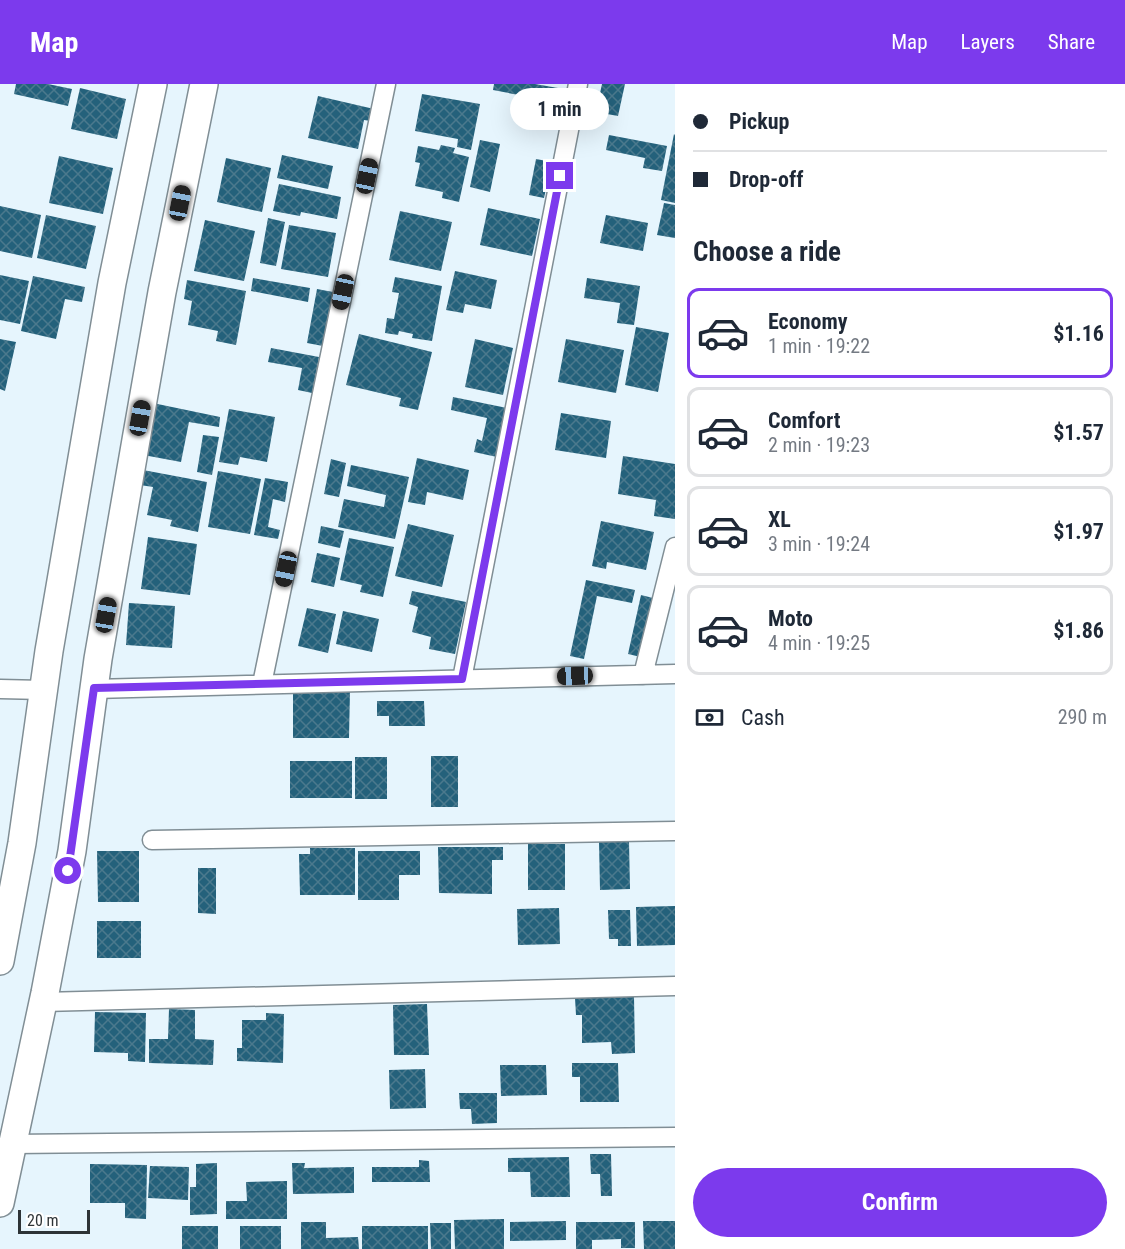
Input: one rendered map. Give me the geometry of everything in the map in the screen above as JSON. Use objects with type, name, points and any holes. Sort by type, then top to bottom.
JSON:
[{"type":"main road","points":[[0,961],[22,843],[44,690],[112,283],[153,84]]},
{"type":"main road","points":[[0,1203],[43,1002],[72,851],[94,688],[162,292],[204,84]]},
{"type":"street","points":[[262,684],[386,84]]},
{"type":"street","points":[[462,679],[578,84]]},
{"type":"street","points":[[643,675],[675,547]]},
{"type":"street","points":[[94,688],[675,674]]},
{"type":"street","points":[[0,689],[44,690]]},
{"type":"street","points":[[152,840],[675,831]]},
{"type":"street","points":[[43,1002],[675,986]]},
{"type":"street","points":[[12,1144],[675,1137]]},
{"type":"building","points":[[16,84],[48,84],[72,89],[68,106],[14,94]]},
{"type":"building","points":[[494,84],[535,84],[558,88],[555,102],[493,90]]},
{"type":"building","points":[[602,84],[625,84],[618,116],[596,112]]},
{"type":"building","points":[[80,88],[126,99],[117,139],[71,129]]},
{"type":"building","points":[[422,94],[480,104],[471,150],[457,147],[458,139],[415,131]]},
{"type":"building","points":[[318,96],[374,109],[371,121],[364,120],[358,149],[308,138]]},
{"type":"building","points":[[609,135],[667,146],[662,171],[643,168],[645,158],[606,150]]},
{"type":"building","points":[[675,135],[675,203],[661,200]]},
{"type":"building","points":[[480,140],[500,144],[490,192],[470,187]]},
{"type":"building","points":[[441,145],[455,148],[453,153],[469,157],[459,202],[442,198],[443,192],[415,186],[420,163],[415,162],[418,146],[439,150]]},
{"type":"building","points":[[282,155],[333,166],[328,189],[277,178]]},
{"type":"building","points":[[59,156],[113,168],[103,214],[49,203]]},
{"type":"building","points":[[226,158],[271,168],[262,212],[217,202]]},
{"type":"building","points":[[536,159],[552,162],[544,198],[529,195]]},
{"type":"building","points":[[279,184],[341,197],[337,219],[301,212],[300,216],[273,211]]},
{"type":"building","points":[[664,203],[675,205],[675,238],[657,235]]},
{"type":"building","points":[[0,206],[41,215],[32,258],[0,251]]},
{"type":"building","points":[[488,208],[540,219],[532,256],[480,245]]},
{"type":"building","points":[[400,211],[452,222],[441,271],[389,260]]},
{"type":"building","points":[[46,215],[96,226],[86,269],[37,258]]},
{"type":"building","points":[[606,215],[648,223],[643,251],[600,243]]},
{"type":"building","points":[[268,218],[285,222],[276,266],[260,263]]},
{"type":"building","points":[[205,220],[255,231],[244,281],[194,271]]},
{"type":"building","points":[[289,225],[336,233],[328,277],[281,269]]},
{"type":"building","points":[[455,271],[497,280],[491,309],[465,304],[463,313],[446,310]]},
{"type":"building","points":[[0,275],[29,281],[20,324],[0,320]]},
{"type":"building","points":[[33,276],[85,287],[82,302],[65,299],[56,339],[21,331]]},
{"type":"building","points":[[395,277],[442,286],[432,341],[412,338],[413,334],[399,331],[398,335],[385,333],[387,318],[394,319],[399,293],[392,292]]},
{"type":"building","points":[[253,278],[310,288],[308,302],[251,291]]},
{"type":"building","points":[[587,278],[640,286],[634,325],[617,323],[620,303],[584,298]]},
{"type":"building","points":[[187,280],[246,291],[236,345],[216,341],[218,331],[188,325],[192,301],[184,299]]},
{"type":"building","points":[[317,289],[333,292],[323,346],[307,343]]},
{"type":"building","points":[[636,327],[669,333],[658,392],[625,385]]},
{"type":"building","points":[[359,334],[432,352],[418,410],[399,406],[401,398],[346,385]]},
{"type":"building","points":[[0,339],[16,342],[5,391],[0,389]]},
{"type":"building","points":[[475,339],[513,348],[503,395],[465,387]]},
{"type":"building","points":[[566,339],[624,350],[616,393],[558,382]]},
{"type":"building","points":[[271,348],[319,357],[312,393],[298,390],[302,368],[268,362]]},
{"type":"building","points":[[453,397],[507,408],[497,457],[474,452],[477,439],[482,441],[487,418],[451,410]]},
{"type":"building","points":[[148,402],[220,417],[219,427],[189,422],[181,462],[138,454]]},
{"type":"building","points":[[229,409],[275,417],[267,462],[240,457],[238,465],[219,462]]},
{"type":"building","points":[[561,413],[611,421],[606,458],[555,450]]},
{"type":"building","points":[[203,435],[219,437],[212,475],[197,472]]},
{"type":"building","points":[[623,456],[675,464],[675,519],[654,516],[656,500],[618,494]]},
{"type":"building","points":[[417,458],[469,470],[463,500],[427,492],[425,505],[408,502]]},
{"type":"building","points":[[331,459],[346,463],[339,497],[324,494]]},
{"type":"building","points":[[351,465],[409,477],[395,539],[338,527],[344,499],[384,507],[386,495],[347,486]]},
{"type":"building","points":[[143,470],[207,482],[198,532],[170,526],[172,520],[147,515],[153,487],[140,485]]},
{"type":"building","points":[[218,471],[261,479],[250,534],[208,527]]},
{"type":"building","points":[[265,478],[288,482],[285,502],[273,499],[268,527],[280,530],[278,539],[254,535]]},
{"type":"building","points":[[601,521],[654,532],[646,570],[607,562],[606,569],[592,566]]},
{"type":"building","points":[[408,524],[454,535],[442,587],[395,576]]},
{"type":"building","points":[[321,526],[344,531],[340,548],[318,543]]},
{"type":"building","points":[[148,537],[197,544],[190,595],[141,589]]},
{"type":"building","points":[[349,538],[394,547],[383,597],[360,592],[362,585],[340,580]]},
{"type":"building","points":[[317,553],[340,558],[334,587],[311,582]]},
{"type":"building","points":[[586,580],[635,590],[632,603],[597,596],[584,659],[570,656]]},
{"type":"building","points":[[412,591],[466,602],[455,654],[429,649],[431,637],[412,632],[418,607],[409,604]]},
{"type":"building","points":[[641,595],[657,599],[645,658],[628,654]]},
{"type":"building","points":[[129,603],[175,606],[172,648],[126,645]]},
{"type":"building","points":[[307,608],[336,614],[328,653],[298,646]]},
{"type":"building","points":[[343,611],[379,619],[372,652],[336,644]]},
{"type":"building","points":[[293,691],[350,691],[349,738],[293,738]]},
{"type":"building","points":[[377,701],[424,701],[425,726],[389,726],[389,716],[377,716]]},
{"type":"building","points":[[431,756],[458,756],[458,807],[431,807]]},
{"type":"building","points":[[355,757],[387,757],[387,799],[355,799]]},
{"type":"building","points":[[290,761],[352,761],[352,798],[290,798]]},
{"type":"building","points":[[629,841],[630,889],[600,890],[599,842]]},
{"type":"building","points":[[528,844],[565,844],[565,890],[528,890]]},
{"type":"building","points":[[438,847],[503,847],[503,860],[492,860],[492,894],[439,893]]},
{"type":"building","points":[[310,848],[355,848],[355,895],[300,895],[299,854],[310,854]]},
{"type":"building","points":[[97,851],[139,851],[139,902],[98,902]]},
{"type":"building","points":[[358,851],[420,851],[420,875],[399,875],[399,900],[358,900]]},
{"type":"building","points":[[198,868],[216,868],[216,914],[198,913]]},
{"type":"building","points":[[675,906],[675,945],[637,946],[636,907]]},
{"type":"building","points":[[559,908],[560,944],[518,945],[517,909]]},
{"type":"building","points":[[608,910],[630,910],[631,946],[618,946],[618,939],[609,939]]},
{"type":"building","points":[[97,921],[141,921],[141,958],[97,958]]},
{"type":"building","points":[[634,997],[635,1053],[612,1054],[611,1042],[582,1043],[582,1015],[576,1015],[575,998]]},
{"type":"building","points":[[427,1004],[429,1055],[394,1055],[393,1005]]},
{"type":"building","points":[[169,1009],[195,1010],[195,1039],[214,1040],[213,1065],[149,1063],[149,1039],[168,1039]]},
{"type":"building","points":[[95,1012],[146,1013],[145,1062],[128,1061],[128,1053],[94,1052]]},
{"type":"building","points":[[266,1013],[284,1014],[283,1063],[237,1061],[237,1048],[242,1048],[242,1020],[266,1020]]},
{"type":"building","points":[[572,1063],[618,1063],[619,1102],[580,1102],[580,1077],[572,1077]]},
{"type":"building","points":[[500,1065],[546,1065],[547,1095],[501,1096]]},
{"type":"building","points":[[425,1069],[426,1108],[390,1109],[389,1070]]},
{"type":"building","points":[[459,1093],[497,1093],[497,1123],[472,1124],[471,1109],[460,1109]]},
{"type":"building","points":[[590,1154],[611,1154],[612,1196],[601,1196],[600,1174],[591,1174]]},
{"type":"building","points":[[569,1157],[570,1197],[531,1197],[530,1172],[508,1172],[508,1158]]},
{"type":"building","points":[[419,1160],[429,1161],[430,1182],[372,1182],[372,1167],[419,1167]]},
{"type":"building","points":[[217,1163],[217,1214],[190,1215],[190,1187],[196,1187],[196,1164]]},
{"type":"building","points":[[292,1163],[305,1163],[304,1168],[354,1167],[354,1193],[293,1194]]},
{"type":"building","points":[[90,1164],[147,1165],[146,1219],[125,1218],[125,1203],[90,1203]]},
{"type":"building","points":[[150,1166],[189,1167],[188,1200],[148,1198]]},
{"type":"building","points":[[287,1181],[287,1219],[226,1219],[226,1201],[247,1201],[246,1182]]},
{"type":"building","points":[[504,1219],[504,1249],[455,1249],[454,1220]]},
{"type":"building","points":[[566,1221],[566,1240],[510,1241],[510,1222]]},
{"type":"building","points":[[643,1221],[675,1221],[675,1249],[644,1249]]},
{"type":"building","points":[[301,1222],[326,1222],[326,1238],[358,1237],[359,1249],[301,1249]]},
{"type":"building","points":[[576,1222],[635,1222],[635,1248],[621,1248],[621,1239],[592,1240],[592,1249],[576,1249]]},
{"type":"building","points":[[430,1223],[451,1223],[451,1249],[431,1249]]},
{"type":"building","points":[[182,1226],[218,1226],[218,1249],[182,1249]]},
{"type":"building","points":[[240,1226],[281,1226],[281,1249],[240,1249]]},
{"type":"building","points":[[362,1226],[428,1226],[428,1249],[362,1249]]},
{"type":"route","points":[[68,871],[94,688],[462,679],[560,176]]}]
